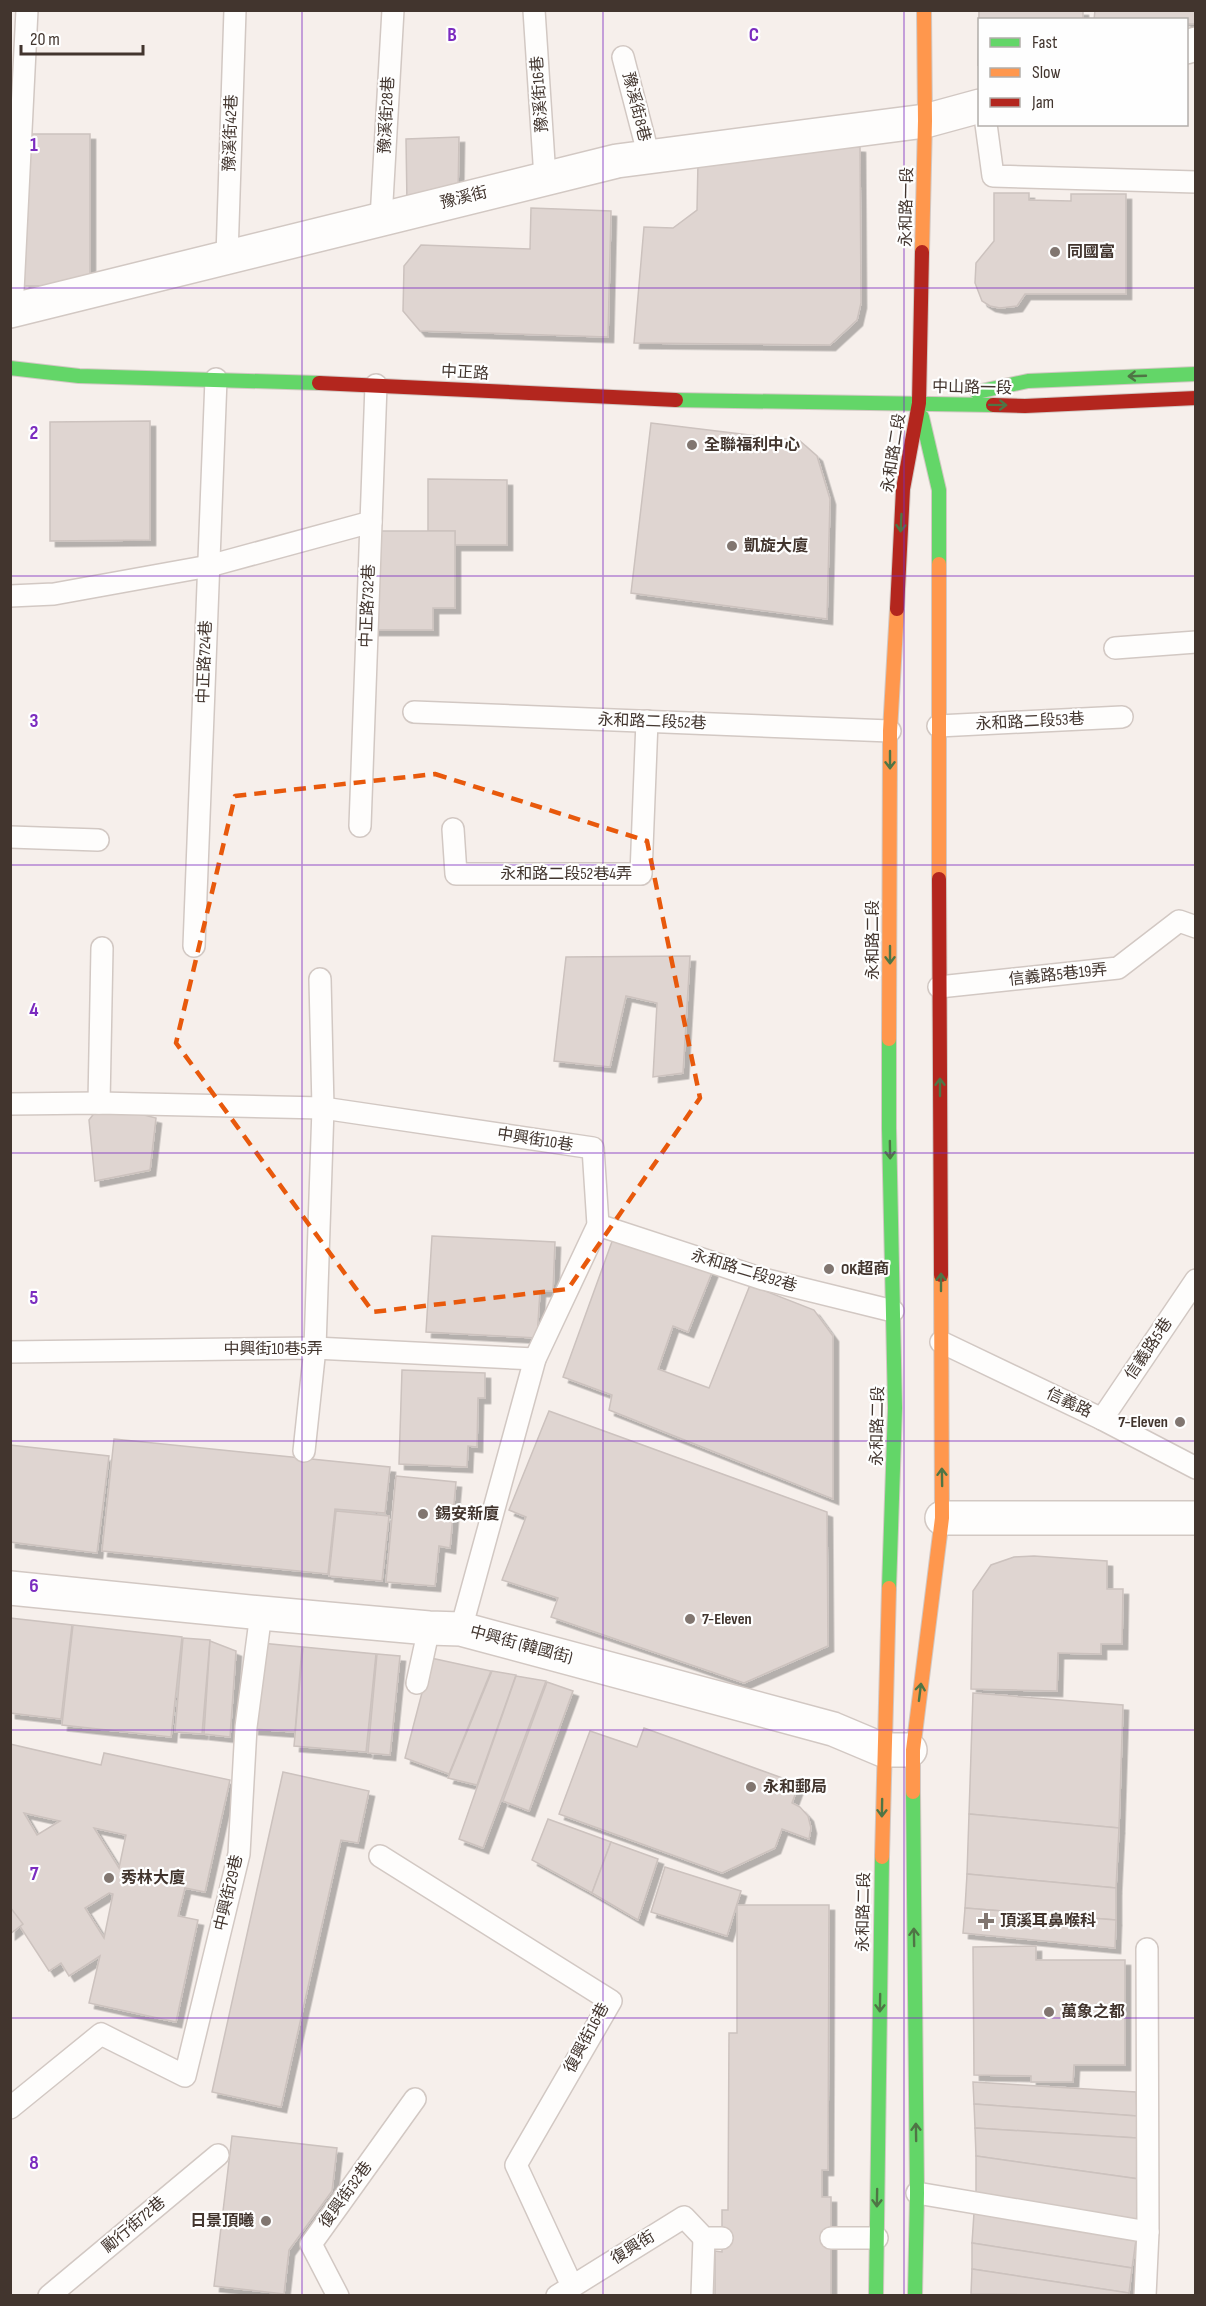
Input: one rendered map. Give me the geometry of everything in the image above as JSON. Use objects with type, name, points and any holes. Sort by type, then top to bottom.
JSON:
[{"type":"main road","name":"永和路一段","points":[[919,403],[925,121],[924,10]]},
{"type":"main road","name":"中正路","points":[[10,368],[79,376],[376,385],[637,399],[851,404],[919,403]]},
{"type":"main road","name":"中山路一段","points":[[919,403],[1028,381],[1196,374]]},
{"type":"main road","name":"中山路一段","points":[[919,403],[1026,406],[1196,398]]},
{"type":"main road","name":"永和路二段","points":[[876,2295],[898,1750],[942,1518],[939,490],[919,403]]},
{"type":"main road","name":"永和路二段","points":[[915,2295],[917,2193],[898,1750],[895,1408],[889,1128],[890,731],[903,489],[919,403]]},
{"type":"street","name":"豫溪街","points":[[11,311],[617,160],[925,121],[978,107]]},
{"type":"street","points":[[942,1518],[1196,1518]]},
{"type":"street","name":"中興街 (韓國街)","points":[[10,1588],[261,1613],[461,1629],[833,1730],[898,1750]]},
{"type":"lane","points":[[11,311],[27,10]]},
{"type":"lane","name":"豫溪街42巷","points":[[227,256],[235,10]]},
{"type":"lane","name":"豫溪街28巷","points":[[381,219],[393,10]]},
{"type":"lane","name":"豫溪街16巷","points":[[534,10],[545,178]]},
{"type":"lane","name":"豫溪街8巷","points":[[623,57],[649,157]]},
{"type":"lane","points":[[986,126],[993,176],[1196,182]]},
{"type":"lane","name":"中正路724巷","points":[[194,946],[216,379]]},
{"type":"lane","name":"中正路732巷","points":[[360,826],[376,385]]},
{"type":"lane","points":[[10,596],[54,594],[208,566],[371,522]]},
{"type":"lane","points":[[1115,648],[1196,642]]},
{"type":"lane","name":"永和路二段52巷","points":[[414,712],[890,731]]},
{"type":"lane","name":"永和路二段53巷","points":[[938,726],[1122,717]]},
{"type":"lane","name":"永和路二段52巷4弄","points":[[453,829],[456,874],[641,874],[647,722]]},
{"type":"lane","points":[[10,837],[98,840]]},
{"type":"lane","name":"信義路5巷19弄","points":[[939,987],[1118,968],[1179,921],[1196,927]]},
{"type":"lane","points":[[99,1103],[102,948]]},
{"type":"lane","points":[[304,1450],[315,1348],[323,1108],[320,979]]},
{"type":"lane","name":"中興街10巷","points":[[10,1104],[99,1103],[323,1108],[593,1148],[598,1225],[536,1359],[461,1629]]},
{"type":"lane","name":"永和路二段92巷","points":[[598,1225],[763,1279],[893,1311]]},
{"type":"lane","name":"信義路5巷","points":[[1102,1419],[1196,1280]]},
{"type":"lane","name":"信義路","points":[[941,1342],[1102,1419],[1196,1468]]},
{"type":"lane","name":"中興街10巷5弄","points":[[10,1352],[315,1348],[536,1359]]},
{"type":"lane","name":"中興街29巷","points":[[10,2108],[101,2034],[185,2076],[239,1854],[246,1727],[261,1613]]},
{"type":"lane","points":[[417,1683],[429,1628]]},
{"type":"lane","name":"復興街16巷","points":[[380,1856],[611,2001],[516,2165],[565,2291]]},
{"type":"lane","points":[[1145,2295],[1148,2232],[1147,1948]]},
{"type":"lane","name":"復興街32巷","points":[[339,2295],[311,2244],[415,2099]]},
{"type":"lane","name":"勵行街72巷","points":[[49,2295],[218,2155]]},
{"type":"lane","points":[[917,2193],[1148,2232]]},
{"type":"lane","name":"復興街","points":[[565,2291],[684,2217],[713,2238],[702,2295]]},
{"type":"lane","points":[[831,2238],[877,2238]]},
{"type":"highlighted area","points":[[435,774],[647,841],[700,1098],[568,1289],[373,1312],[176,1043],[235,796]]},
{"type":"building","points":[[979,10],[1083,10],[1083,18],[979,18]]},
{"type":"building","points":[[1095,10],[1196,10],[1196,24],[1188,24],[1188,18],[1094,18]]},
{"type":"building","points":[[23,134],[90,134],[90,286],[24,286]]},
{"type":"building","points":[[459,137],[458,193],[407,204],[406,139]]},
{"type":"building","points":[[789,143],[860,147],[861,303],[857,320],[830,345],[634,343],[644,227],[673,228],[697,210],[698,162]]},
{"type":"building","name":"同國富","points":[[994,193],[1029,193],[1029,200],[1071,201],[1071,194],[1126,194],[1126,294],[1025,294],[1017,306],[1000,308],[982,301],[975,283],[976,263],[994,241]]},
{"type":"building","points":[[531,208],[611,211],[608,337],[420,331],[403,311],[404,266],[421,245],[530,249]]},
{"type":"building","points":[[150,421],[150,540],[50,541],[50,422]]},
{"type":"building","name":"凱旋大廈","points":[[651,423],[800,441],[817,456],[830,499],[827,619],[631,593]]},
{"type":"building","points":[[428,479],[507,480],[507,545],[455,545],[455,531],[428,531]]},
{"type":"building","points":[[367,531],[455,531],[455,608],[433,608],[433,630],[366,630]]},
{"type":"building","points":[[690,956],[683,1073],[653,1077],[657,1003],[626,996],[610,1067],[554,1061],[566,957]]},
{"type":"building","points":[[101,1104],[156,1118],[150,1170],[95,1181],[89,1120]]},
{"type":"building","points":[[432,1236],[555,1242],[553,1291],[540,1291],[537,1338],[426,1332]]},
{"type":"building","points":[[614,1236],[713,1270],[688,1332],[673,1326],[658,1369],[709,1388],[750,1285],[814,1310],[833,1336],[833,1499],[609,1410],[612,1395],[563,1377]]},
{"type":"building","points":[[402,1370],[485,1373],[485,1398],[478,1398],[477,1447],[468,1446],[467,1467],[399,1464]]},
{"type":"building","points":[[549,1411],[827,1512],[828,1646],[744,1683],[551,1617],[558,1598],[502,1580],[526,1517],[509,1510]]},
{"type":"building","points":[[114,1439],[390,1467],[385,1513],[335,1509],[328,1574],[102,1551]]},
{"type":"building","points":[[10,1445],[109,1456],[97,1553],[10,1542]]},
{"type":"building","name":"錫安新廈","points":[[396,1476],[456,1482],[450,1548],[439,1546],[435,1586],[386,1582]]},
{"type":"building","points":[[336,1511],[389,1516],[382,1581],[329,1576]]},
{"type":"building","points":[[1034,1556],[1107,1561],[1107,1589],[1123,1589],[1122,1644],[1101,1644],[1101,1654],[1058,1653],[1057,1691],[971,1689],[973,1591],[991,1565],[1014,1557]]},
{"type":"building","points":[[10,1618],[72,1625],[61,1719],[10,1713]]},
{"type":"building","points":[[73,1625],[182,1637],[171,1737],[62,1725]]},
{"type":"building","points":[[183,1638],[210,1640],[202,1734],[175,1732]]},
{"type":"building","points":[[210,1641],[236,1651],[230,1737],[204,1734]]},
{"type":"building","points":[[261,1643],[302,1647],[295,1732],[253,1729]]},
{"type":"building","points":[[303,1647],[376,1654],[366,1752],[294,1746]]},
{"type":"building","points":[[377,1654],[400,1656],[390,1755],[368,1753]]},
{"type":"building","points":[[431,1658],[491,1671],[449,1774],[405,1758]]},
{"type":"building","points":[[492,1671],[516,1675],[477,1785],[448,1778]]},
{"type":"building","points":[[516,1676],[546,1681],[483,1848],[459,1839]]},
{"type":"building","points":[[547,1682],[573,1691],[529,1811],[503,1801]]},
{"type":"building","points":[[973,1693],[1123,1705],[1119,1828],[969,1814]]},
{"type":"building","points":[[644,1728],[799,1784],[792,1803],[800,1807],[808,1816],[811,1828],[809,1839],[782,1829],[775,1848],[722,1873],[559,1814],[590,1731],[637,1747]]},
{"type":"building","name":"秀林大廈","points":[[10,1744],[101,1765],[104,1753],[230,1780],[205,1892],[185,1888],[178,1916],[198,1920],[176,2022],[89,2003],[100,1956],[69,1976],[61,1963],[49,1971],[10,1911]],"holes":[[[24,1813],[60,1821],[37,1835]],[[94,1828],[126,1835],[119,1868]],[[109,1893],[113,1894],[104,1938],[85,1908]]]},
{"type":"building","points":[[283,1772],[369,1791],[358,1843],[341,1840],[281,2107],[212,2092]]},
{"type":"building","points":[[969,1814],[1119,1828],[1116,1888],[967,1874]]},
{"type":"building","points":[[548,1819],[611,1842],[592,1893],[532,1860]]},
{"type":"building","points":[[611,1842],[658,1859],[638,1920],[592,1893]]},
{"type":"building","points":[[665,1867],[741,1891],[727,1936],[651,1912]]},
{"type":"building","points":[[967,1874],[1116,1888],[1116,1920],[965,1908]]},
{"type":"building","points":[[737,1905],[829,1905],[828,2170],[822,2170],[822,2197],[831,2197],[831,2296],[715,2296],[715,2251],[722,2252],[722,2210],[728,2210],[729,2033],[737,2033]]},
{"type":"building","points":[[10,1907],[23,1924],[10,1934]]},
{"type":"building","points":[[965,1908],[1116,1920],[1115,1948],[963,1933]]},
{"type":"building","name":"萬象之都","points":[[1036,1946],[1036,1960],[1125,1960],[1125,2065],[1074,2065],[1073,2082],[1031,2082],[1031,2076],[974,2075],[973,1947]]},
{"type":"building","points":[[973,2082],[1136,2092],[1137,2116],[974,2104]]},
{"type":"building","points":[[974,2104],[1137,2116],[1137,2138],[975,2128]]},
{"type":"building","points":[[975,2128],[1137,2138],[1139,2179],[976,2156]]},
{"type":"building","name":"日景頂曦","points":[[232,2136],[337,2148],[332,2191],[289,2250],[284,2294],[214,2286]]},
{"type":"building","points":[[976,2156],[1139,2179],[1139,2221],[976,2195]]},
{"type":"building","points":[[974,2213],[1136,2240],[1132,2268],[972,2243]]},
{"type":"building","points":[[972,2243],[1132,2268],[1129,2293],[972,2269]]},
{"type":"building","points":[[972,2269],[1129,2293],[1128,2296],[971,2294]]},
{"type":"traffic: fast","points":[[10,368],[79,376],[319,383]]},
{"type":"traffic: fast","points":[[977,392],[1028,381],[1196,374]]},
{"type":"traffic: fast","points":[[676,400],[993,405]]},
{"type":"traffic: fast","points":[[922,417],[939,490],[939,564]]},
{"type":"traffic: fast","points":[[889,1039],[895,1408],[889,1588]]},
{"type":"traffic: fast","points":[[913,1792],[917,2193],[915,2296]]},
{"type":"traffic: fast","points":[[876,2296],[882,1857]]},
{"type":"traffic: slow","points":[[922,252],[925,121],[924,10]]},
{"type":"traffic: slow","points":[[939,564],[939,879]]},
{"type":"traffic: slow","points":[[889,1039],[890,731],[897,609]]},
{"type":"traffic: slow","points":[[913,1792],[913,1750],[942,1518],[941,1275]]},
{"type":"traffic: slow","points":[[882,1857],[889,1588]]},
{"type":"traffic: jam","points":[[897,609],[903,489],[919,403],[922,252]]},
{"type":"traffic: jam","points":[[319,383],[676,400]]},
{"type":"traffic: jam","points":[[993,405],[1025,406],[1196,398]]},
{"type":"traffic: jam","points":[[939,879],[941,1275]]},
{"type":"place","name":"同國富","points":[[1055,252]]},
{"type":"place","name":"全聯福利中心","points":[[692,445]]},
{"type":"place","name":"凱旋大廈","points":[[732,546]]},
{"type":"place","name":"OK超商","points":[[829,1269]]},
{"type":"place","name":"7-Εleven","points":[[1180,1422]]},
{"type":"place","name":"錫安新廈","points":[[423,1514]]},
{"type":"place","name":"7-Eleven","points":[[690,1619]]},
{"type":"place","name":"永和郵局","points":[[751,1787]]},
{"type":"place","name":"秀林大廈","points":[[109,1878]]},
{"type":"place","name":"頂溪耳鼻喉科","points":[[986,1921]]},
{"type":"place","name":"萬象之都","points":[[1049,2012]]},
{"type":"place","name":"日景頂曦","points":[[266,2221]]}]
